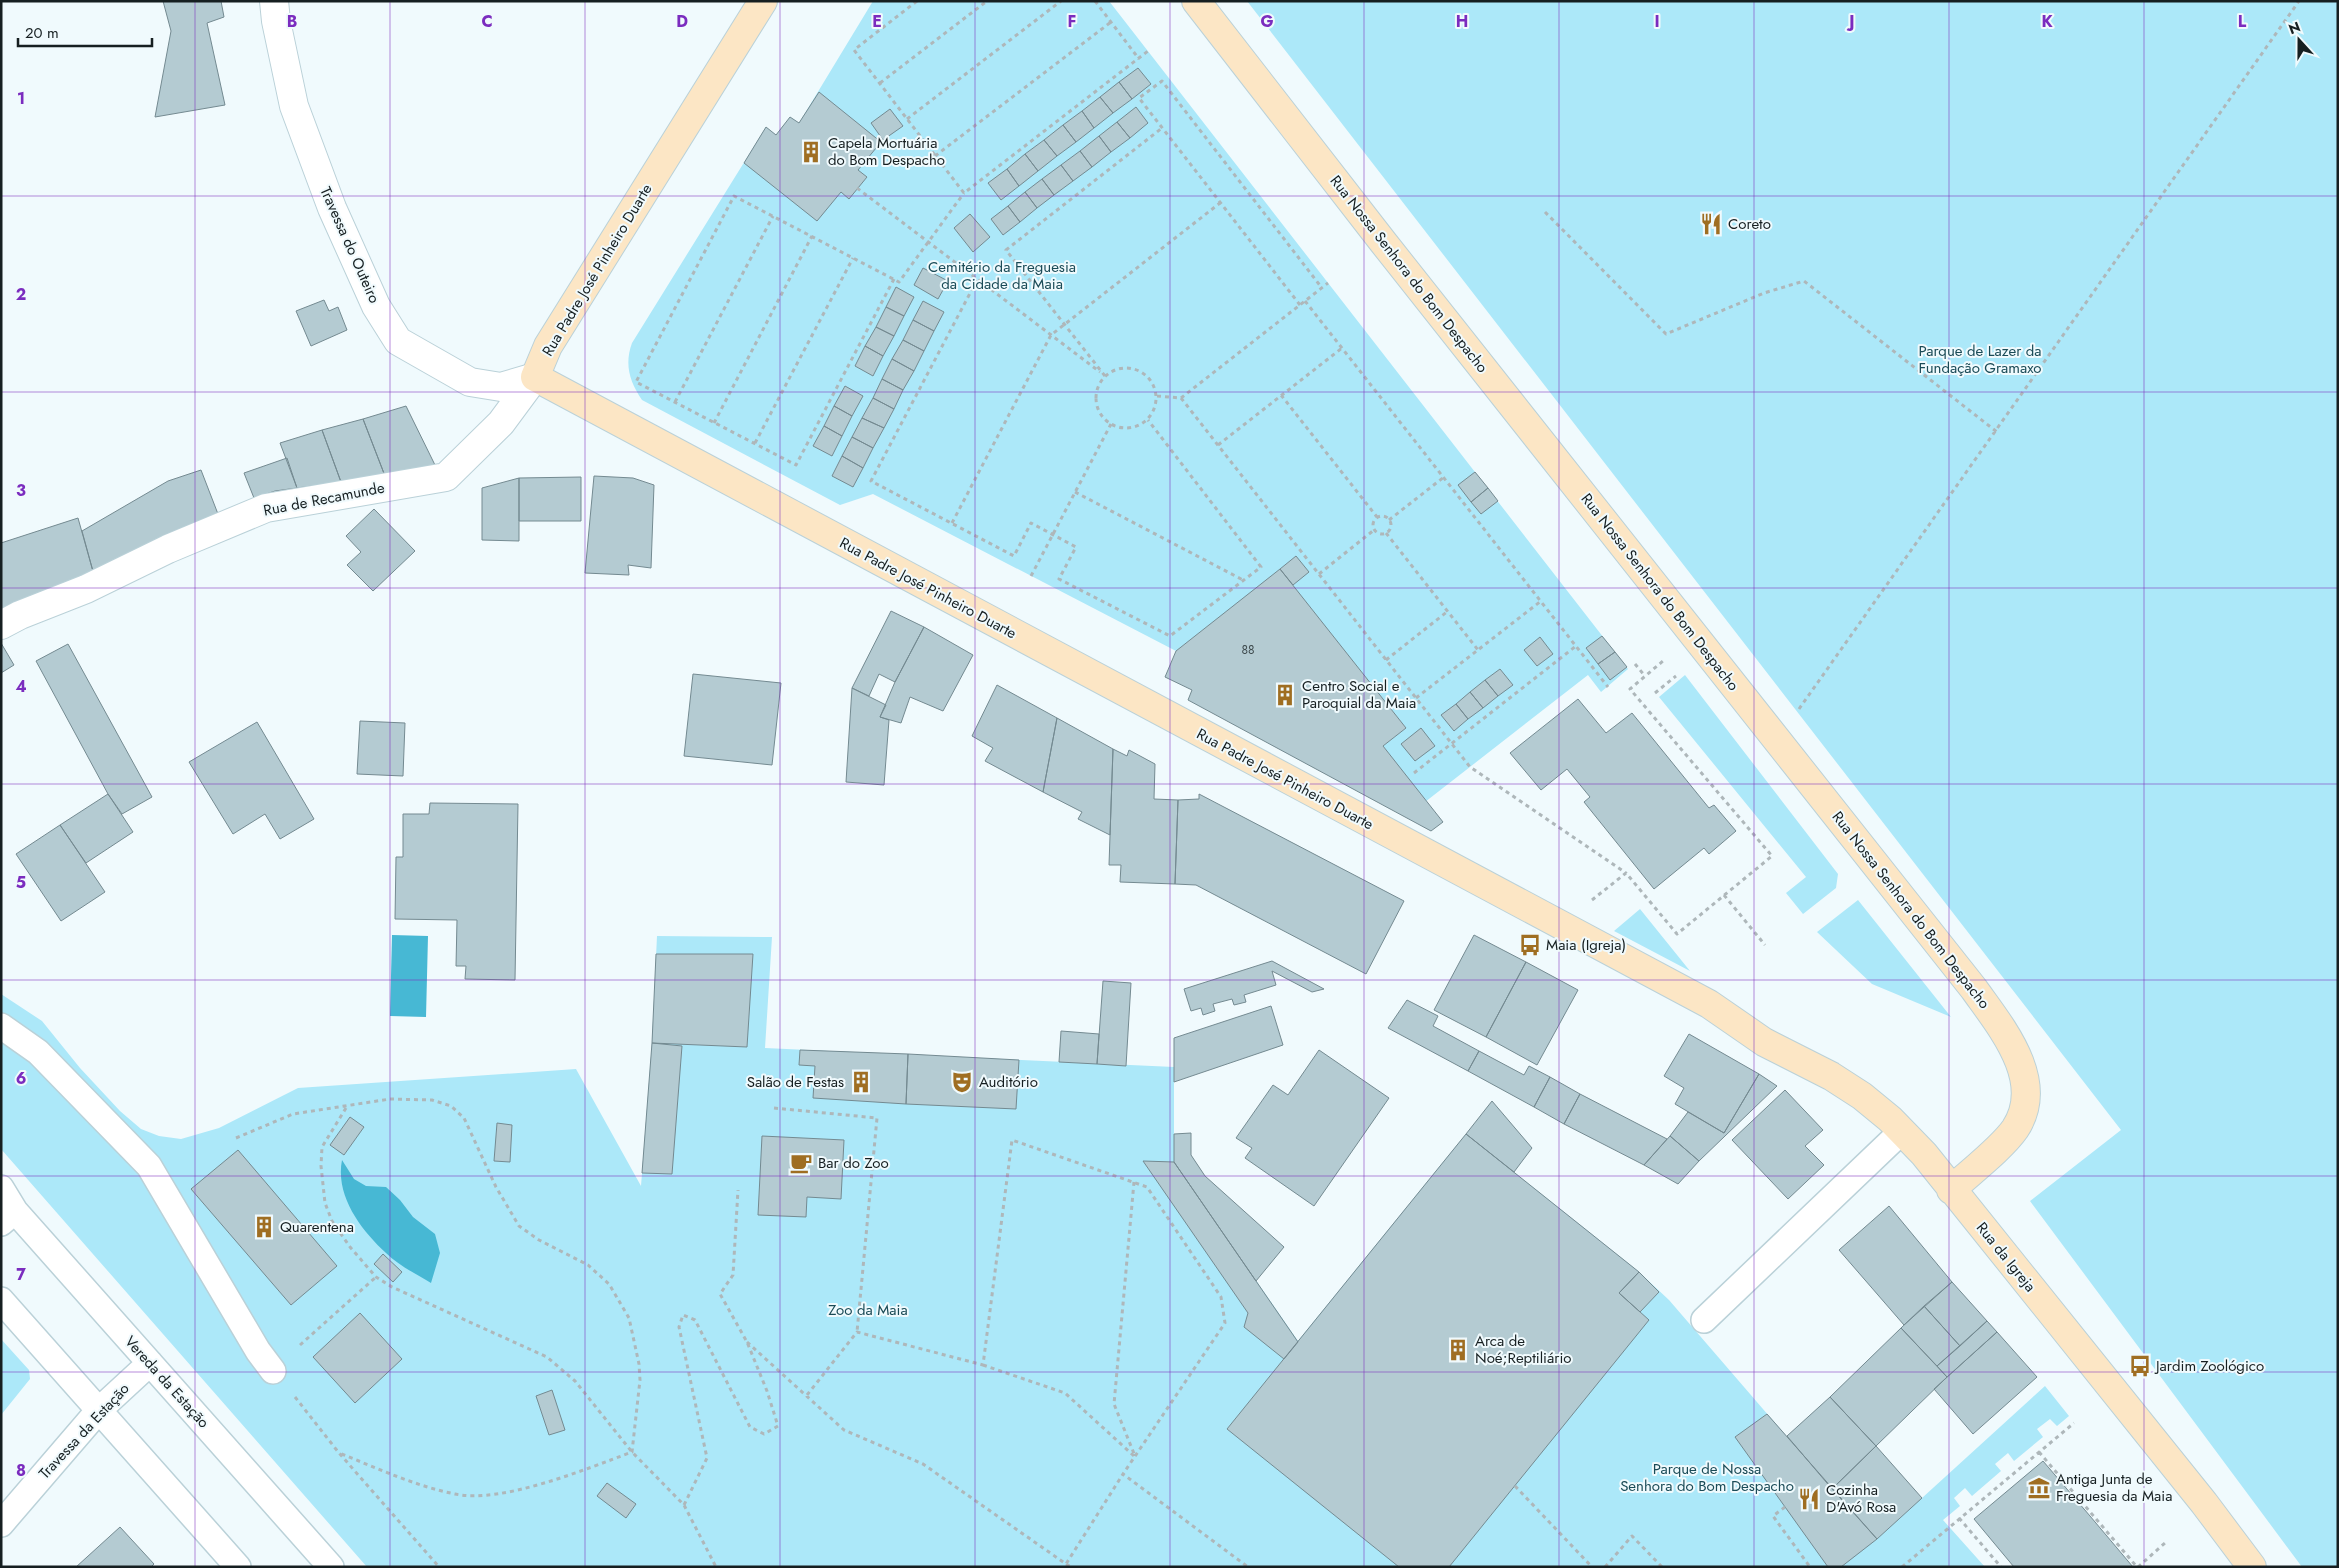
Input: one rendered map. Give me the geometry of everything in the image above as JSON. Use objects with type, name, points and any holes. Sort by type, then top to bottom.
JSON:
[{"type":"main road","name":"Rua Padre José Pinheiro Duarte","points":[[763,1],[548,346],[535,377],[1709,1004]]},
{"type":"main road","name":"Rua Nossa Senhora do Bom Despacho","points":[[1196,1],[1377,234],[1974,988],[2000,1025],[2020,1062],[2026,1100],[2023,1114],[2014,1130],[1951,1190]]},
{"type":"main road","name":"Rua da Igreja","points":[[1709,1004],[1764,1042],[1831,1076],[1862,1096],[1902,1131],[1924,1154],[2204,1503],[2252,1567]]},
{"type":"street","name":"Travessa do Outeiro","points":[[274,1],[276,20],[294,106],[332,208],[376,306],[398,341],[470,382],[501,387],[535,377]]},
{"type":"street","name":"Rua de Recamunde","points":[[1,625],[20,615],[86,589],[168,549],[266,508],[446,477],[501,423],[535,377]]},
{"type":"lane","points":[[1,1026],[38,1052],[149,1166],[258,1351],[273,1371]]},
{"type":"lane","points":[[1704,1320],[1902,1131]]},
{"type":"lane","name":"Vereda da Estação","points":[[1,1188],[8,1217],[150,1363],[331,1567]]},
{"type":"lane","points":[[1,1300],[238,1567]]},
{"type":"lane","name":"Travessa da Estação","points":[[1,1524],[99,1410],[150,1363]]},
{"type":"path","points":[[917,1],[854,50],[964,193]]},
{"type":"path","points":[[880,83],[988,1]]},
{"type":"path","points":[[907,119],[1061,1]]},
{"type":"path","points":[[1095,1],[1139,59]]},
{"type":"path","points":[[1798,711],[1997,432],[2299,1]]},
{"type":"path","points":[[935,156],[1111,22]]},
{"type":"path","points":[[894,279],[796,465],[636,382],[734,196],[812,236],[894,279],[899,282],[964,193],[1148,51]]},
{"type":"path","points":[[1300,305],[1139,98],[1162,81],[1322,288]]},
{"type":"path","points":[[1105,376],[1006,250],[1162,128]]},
{"type":"path","points":[[857,188],[1105,376]]},
{"type":"path","points":[[952,523],[1051,335],[1220,203]]},
{"type":"path","points":[[1545,212],[1666,334],[1764,293],[1804,281],[1997,432]]},
{"type":"path","points":[[675,402],[773,216]]},
{"type":"path","points":[[714,423],[812,236]]},
{"type":"path","points":[[755,444],[853,258]]},
{"type":"path","points":[[978,280],[871,481],[1014,556],[1031,523],[1054,534],[1076,547],[1059,579],[1170,636],[1261,567],[1148,420]]},
{"type":"path","points":[[1157,396],[1181,398],[1328,283]]},
{"type":"path","points":[[1305,301],[1608,686]]},
{"type":"path","points":[[1218,445],[1342,348]]},
{"type":"path","points":[[1123,367],[1137,369],[1153,382],[1157,396],[1155,408],[1148,420],[1129,429],[1111,424],[1100,414],[1096,401],[1098,388],[1105,376],[1123,367]]},
{"type":"path","points":[[1281,395],[1377,517]]},
{"type":"path","points":[[1181,398],[1470,767],[1626,873],[1677,934],[1772,856],[1630,688],[1663,660]]},
{"type":"path","points":[[1031,576],[1111,424]]},
{"type":"path","points":[[1389,520],[1444,477]]},
{"type":"path","points":[[1075,492],[1243,580]]},
{"type":"path","points":[[1384,516],[1389,520],[1391,527],[1386,532],[1380,534],[1374,530],[1373,523],[1377,517],[1384,516]]},
{"type":"path","points":[[1319,574],[1374,530]]},
{"type":"path","points":[[1386,532],[1478,650]]},
{"type":"path","points":[[1416,698],[1541,601]]},
{"type":"path","points":[[1386,660],[1448,611]]},
{"type":"path","points":[[1414,773],[1576,646]]},
{"type":"path","points":[[1635,664],[1645,676]]},
{"type":"path","points":[[1656,693],[1676,676]]},
{"type":"path","points":[[1607,889],[1626,873]]},
{"type":"path","points":[[1724,895],[1765,945]]},
{"type":"path","points":[[236,1138],[293,1114],[390,1099],[432,1100],[451,1106],[464,1118],[496,1187],[519,1226],[539,1240],[588,1266],[609,1284],[629,1318],[639,1364],[638,1405],[632,1452]]},
{"type":"path","points":[[346,1107],[322,1147],[321,1166],[325,1203],[336,1227],[376,1277],[392,1287],[548,1357],[575,1381],[632,1452],[684,1505],[716,1567]]},
{"type":"path","points":[[774,1108],[877,1118],[857,1332],[807,1395]]},
{"type":"path","points":[[983,1365],[1012,1140],[1147,1187],[1221,1297],[1225,1323],[1123,1474],[1066,1564]]},
{"type":"path","points":[[1134,1182],[1114,1404],[1135,1457]]},
{"type":"path","points":[[684,1505],[707,1458],[678,1327],[683,1315],[695,1320],[750,1427],[764,1434],[778,1426],[767,1391],[747,1342],[720,1294],[734,1275],[738,1190]]},
{"type":"path","points":[[376,1277],[273,1371],[339,1453],[439,1567]]},
{"type":"path","points":[[857,1332],[983,1365],[1065,1393],[1135,1457]]},
{"type":"path","points":[[747,1342],[844,1430],[923,1464],[1071,1567]]},
{"type":"path","points":[[1902,1567],[2074,1423]]},
{"type":"path","points":[[339,1453],[428,1487],[456,1495],[495,1495],[537,1484],[632,1452]]},
{"type":"path","points":[[2039,1452],[2137,1567],[2166,1542]]},
{"type":"path","points":[[1123,1474],[1248,1567]]},
{"type":"path","points":[[1515,1486],[1592,1567]]},
{"type":"path","points":[[1785,1507],[1773,1516],[1810,1567]]},
{"type":"path","points":[[1959,1518],[2001,1567]]},
{"type":"path","points":[[1605,1567],[1632,1536],[1662,1567]]},
{"type":"green space","name":"Cemitério da Freguesia da Cidade da Maia","points":[[873,1],[1109,1],[1628,669],[1601,692],[1588,675],[1425,802],[1383,746],[1406,728],[1280,570],[1176,651],[873,494],[840,505],[642,400],[631,380],[628,366],[632,343],[766,127],[776,135],[790,117],[799,123]]},
{"type":"green space","name":"Parque de Lazer da Fundação Gramaxo","points":[[1247,1],[2338,1],[2338,1567],[2302,1567],[2030,1201],[2121,1130]]},
{"type":"green space","points":[[1685,675],[1838,874],[1836,888],[1803,914],[1786,893],[1806,877],[1659,697]]},
{"type":"green space","points":[[1858,900],[1951,1017],[1872,984],[1817,932]]},
{"type":"green space","points":[[1640,909],[1690,971],[1614,931]]},
{"type":"green space","name":"Zoo da Maia","points":[[657,936],[772,937],[765,1048],[1174,1067],[1174,1162],[1298,1341],[1466,1134],[1639,1272],[1669,1300],[1832,1489],[1922,1498],[2045,1386],[2069,1416],[2057,1426],[2050,1419],[2037,1429],[2043,1437],[2014,1461],[2008,1453],[1995,1464],[2001,1471],[1972,1496],[1965,1488],[1954,1498],[1960,1506],[1943,1520],[1985,1567],[367,1567],[1,1149],[1,994],[42,1021],[80,1068],[120,1111],[141,1129],[159,1136],[181,1139],[219,1128],[298,1088],[576,1069],[641,1186],[652,1043]]},
{"type":"green space","points":[[1,1339],[29,1370],[30,1379],[1,1415]]},
{"type":"shaded area","points":[[392,935],[428,936],[426,1017],[390,1016]]},
{"type":"shaded area","points":[[342,1160],[354,1179],[366,1186],[386,1187],[400,1200],[413,1217],[435,1234],[440,1253],[431,1283],[391,1257],[359,1223],[346,1199],[342,1186]]},
{"type":"building","points":[[163,1],[221,1],[224,17],[207,23],[225,105],[155,117],[171,31]]},
{"type":"building","points":[[1138,68],[1151,84],[1132,99],[1119,82]]},
{"type":"building","points":[[1119,82],[1132,99],[1113,113],[1100,97]]},
{"type":"building","name":"Capela Mortuária do Bom Despacho","points":[[819,92],[881,142],[858,170],[867,177],[849,199],[841,192],[817,221],[744,163],[766,127],[776,135],[790,117],[799,123]]},
{"type":"building","points":[[1100,97],[1113,113],[1094,128],[1082,111]]},
{"type":"building","points":[[1136,107],[1148,123],[1130,138],[1117,122]]},
{"type":"building","points":[[890,109],[903,126],[883,140],[871,123]]},
{"type":"building","points":[[1082,111],[1094,128],[1076,142],[1063,125]]},
{"type":"building","points":[[1117,122],[1130,138],[1111,152],[1099,136]]},
{"type":"building","points":[[1063,125],[1076,142],[1057,156],[1044,140]]},
{"type":"building","points":[[1099,136],[1111,152],[1092,167],[1080,151]]},
{"type":"building","points":[[1044,140],[1057,156],[1038,171],[1025,154]]},
{"type":"building","points":[[1080,151],[1092,167],[1073,181],[1061,165]]},
{"type":"building","points":[[1025,154],[1038,171],[1019,186],[1007,169]]},
{"type":"building","points":[[1061,165],[1073,181],[1054,195],[1042,179]]},
{"type":"building","points":[[1007,169],[1019,186],[1001,200],[988,183]]},
{"type":"building","points":[[1042,179],[1054,195],[1037,208],[1025,192]]},
{"type":"building","points":[[1025,192],[1037,208],[1020,222],[1008,206]]},
{"type":"building","points":[[1008,206],[1020,222],[1003,235],[991,219]]},
{"type":"building","points":[[970,214],[990,237],[973,252],[954,228]]},
{"type":"building","points":[[923,268],[948,281],[938,299],[914,285]]},
{"type":"building","points":[[896,287],[914,297],[904,316],[886,307]]},
{"type":"building","points":[[324,300],[329,311],[338,307],[347,330],[311,346],[296,311]]},
{"type":"building","points":[[923,301],[944,312],[934,331],[913,320]]},
{"type":"building","points":[[886,307],[904,316],[894,336],[876,327]]},
{"type":"building","points":[[913,320],[934,331],[924,351],[903,340]]},
{"type":"building","points":[[876,327],[894,336],[883,356],[865,346]]},
{"type":"building","points":[[903,340],[924,351],[914,371],[892,359]]},
{"type":"building","points":[[865,346],[883,356],[873,376],[855,366]]},
{"type":"building","points":[[892,359],[914,371],[903,390],[882,379]]},
{"type":"building","points":[[882,379],[903,390],[894,409],[873,398]]},
{"type":"building","points":[[845,386],[863,396],[852,416],[834,406]]},
{"type":"building","points":[[873,398],[894,409],[884,428],[862,418]]},
{"type":"building","points":[[406,406],[435,465],[385,476],[363,419]]},
{"type":"building","points":[[834,406],[852,416],[842,436],[824,426]]},
{"type":"building","points":[[862,418],[884,428],[873,448],[852,437]]},
{"type":"building","points":[[363,419],[385,476],[341,482],[322,430]]},
{"type":"building","points":[[824,426],[842,436],[832,456],[813,446]]},
{"type":"building","points":[[322,430],[341,482],[297,488],[280,443]]},
{"type":"building","points":[[852,437],[873,448],[863,468],[842,456]]},
{"type":"building","points":[[842,456],[863,468],[853,487],[832,476]]},
{"type":"building","points":[[287,458],[297,488],[275,491],[254,498],[244,473]]},
{"type":"building","points":[[201,470],[218,514],[94,575],[82,531],[168,481]]},
{"type":"building","points":[[1475,472],[1488,488],[1471,502],[1458,485]]},
{"type":"building","points":[[594,476],[633,478],[654,485],[651,568],[628,565],[629,575],[585,573]]},
{"type":"building","points":[[581,477],[581,521],[519,521],[519,478]]},
{"type":"building","points":[[519,478],[519,541],[482,540],[482,488]]},
{"type":"building","points":[[1488,488],[1498,501],[1481,514],[1471,502]]},
{"type":"building","points":[[374,509],[415,551],[373,591],[347,565],[361,552],[346,536]]},
{"type":"building","points":[[78,518],[94,575],[1,609],[1,543]]},
{"type":"building","points":[[1296,556],[1309,572],[1293,585],[1280,569]]},
{"type":"building","name":"Centro Social e Paroquial da Maia","points":[[1280,569],[1406,728],[1383,746],[1443,822],[1431,831],[1188,700],[1192,690],[1165,677],[1176,651]]},
{"type":"building","points":[[891,611],[924,627],[895,682],[879,674],[869,696],[852,688]]},
{"type":"building","points":[[924,627],[973,655],[943,711],[910,697],[901,723],[880,717],[895,682]]},
{"type":"building","points":[[1602,636],[1615,652],[1598,664],[1586,648]]},
{"type":"building","points":[[1540,637],[1553,654],[1537,666],[1524,650]]},
{"type":"building","points":[[1,643],[14,665],[1,673]]},
{"type":"building","points":[[68,644],[152,797],[122,814],[108,794],[36,661]]},
{"type":"building","points":[[1615,652],[1627,667],[1610,680],[1598,664]]},
{"type":"building","points":[[1500,669],[1513,685],[1498,696],[1485,680]]},
{"type":"building","points":[[693,674],[781,683],[772,765],[684,756]]},
{"type":"building","points":[[1485,680],[1498,696],[1483,708],[1470,692]]},
{"type":"building","points":[[997,685],[1057,718],[1043,792],[985,761],[993,748],[972,736]]},
{"type":"building","points":[[852,688],[886,705],[880,717],[889,720],[884,785],[846,782]]},
{"type":"building","points":[[1470,692],[1483,708],[1468,719],[1456,704]]},
{"type":"building","points":[[1578,699],[1606,733],[1632,713],[1709,808],[1714,805],[1736,831],[1709,854],[1704,848],[1654,889],[1584,802],[1590,797],[1567,769],[1541,790],[1510,753]]},
{"type":"building","points":[[1456,704],[1468,719],[1454,731],[1441,715]]},
{"type":"building","points":[[1057,718],[1113,749],[1110,835],[1078,819],[1082,812],[1043,792]]},
{"type":"building","points":[[360,721],[405,723],[403,776],[357,774]]},
{"type":"building","points":[[257,722],[314,819],[280,839],[265,814],[233,834],[189,762]]},
{"type":"building","points":[[1421,728],[1435,746],[1415,761],[1401,744]]},
{"type":"building","points":[[1113,749],[1127,756],[1129,750],[1155,764],[1154,799],[1178,800],[1175,884],[1120,882],[1121,865],[1109,865]]},
{"type":"building","points":[[108,794],[133,832],[86,863],[60,825]]},
{"type":"building","points":[[1199,794],[1404,901],[1366,974],[1196,885],[1175,884],[1178,800],[1199,799]]},
{"type":"building","points":[[430,803],[518,804],[515,980],[465,979],[466,966],[456,966],[457,920],[395,919],[396,857],[403,857],[403,814],[429,814]]},
{"type":"building","points":[[60,825],[105,892],[61,921],[16,854]]},
{"type":"building","points":[[1474,935],[1526,962],[1486,1037],[1434,1010]]},
{"type":"building","points":[[656,954],[753,954],[747,1047],[652,1043]]},
{"type":"building","points":[[1272,961],[1324,989],[1312,992],[1272,971],[1276,985],[1244,995],[1246,1002],[1234,1005],[1232,999],[1213,1004],[1215,1011],[1203,1015],[1201,1008],[1191,1011],[1184,989]]},
{"type":"building","points":[[1526,962],[1578,990],[1537,1065],[1486,1037]]},
{"type":"building","points":[[1103,981],[1131,983],[1126,1066],[1097,1064]]},
{"type":"building","points":[[1407,1000],[1438,1016],[1433,1026],[1479,1051],[1468,1071],[1388,1028]]},
{"type":"building","points":[[1271,1006],[1283,1045],[1174,1082],[1174,1038]]},
{"type":"building","points":[[1061,1031],[1099,1034],[1097,1064],[1059,1062]]},
{"type":"building","points":[[1689,1034],[1759,1074],[1724,1133],[1675,1104],[1684,1088],[1664,1076]]},
{"type":"building","points":[[652,1043],[682,1046],[672,1174],[642,1173]]},
{"type":"building","name":"Salão de Festas","points":[[800,1050],[908,1054],[906,1104],[813,1098],[815,1066],[799,1065]]},
{"type":"building","points":[[1319,1050],[1389,1098],[1314,1206],[1245,1158],[1252,1148],[1236,1138],[1273,1085],[1288,1095]]},
{"type":"building","points":[[1479,1051],[1524,1075],[1529,1066],[1550,1077],[1534,1107],[1468,1071]]},
{"type":"building","name":"Auditório","points":[[908,1054],[1019,1060],[1016,1109],[906,1104]]},
{"type":"building","points":[[1759,1074],[1777,1086],[1699,1161],[1670,1136],[1688,1112],[1724,1133]]},
{"type":"building","points":[[1550,1077],[1580,1094],[1564,1124],[1534,1107]]},
{"type":"building","points":[[1785,1090],[1823,1130],[1805,1146],[1824,1165],[1788,1199],[1732,1140]]},
{"type":"building","points":[[1580,1094],[1667,1139],[1644,1165],[1564,1124]]},
{"type":"building","points":[[1492,1101],[1532,1148],[1514,1172],[1466,1134]]},
{"type":"building","points":[[350,1117],[364,1127],[344,1155],[330,1145]]},
{"type":"building","points":[[497,1123],[512,1125],[510,1162],[494,1161]]},
{"type":"building","points":[[1191,1133],[1191,1155],[1205,1176],[1284,1247],[1256,1281],[1174,1162],[1174,1134]]},
{"type":"building","name":"Arca de Noé;Reptiliário","points":[[1466,1134],[1639,1272],[1619,1293],[1649,1320],[1449,1567],[1399,1567],[1227,1429]]},
{"type":"building","name":"Bar do Zoo","points":[[762,1136],[844,1140],[841,1199],[807,1197],[806,1217],[758,1215]]},
{"type":"building","points":[[1670,1136],[1699,1161],[1678,1184],[1644,1165]]},
{"type":"building","name":"Quarentena","points":[[238,1150],[337,1266],[291,1305],[191,1189]]},
{"type":"building","points":[[1143,1161],[1174,1162],[1298,1342],[1284,1359],[1244,1327],[1248,1313]]},
{"type":"building","points":[[1889,1206],[1952,1282],[1904,1325],[1839,1250]]},
{"type":"building","points":[[383,1254],[402,1272],[393,1282],[374,1264]]},
{"type":"building","points":[[1639,1272],[1659,1292],[1640,1312],[1619,1293]]},
{"type":"building","points":[[1952,1282],[1987,1321],[1960,1346],[1924,1306]]},
{"type":"building","points":[[1924,1306],[1960,1346],[1937,1366],[1901,1328]]},
{"type":"building","points":[[360,1313],[402,1359],[355,1403],[313,1357]]},
{"type":"building","points":[[1987,1321],[1997,1332],[1947,1377],[1937,1366]]},
{"type":"building","points":[[1901,1328],[1947,1377],[1876,1446],[1830,1397]]},
{"type":"building","points":[[1997,1332],[2037,1377],[1973,1434],[1934,1389]]},
{"type":"building","points":[[552,1390],[565,1430],[549,1435],[536,1396]]},
{"type":"building","points":[[1830,1397],[1876,1446],[1832,1489],[1787,1436]]},
{"type":"building","points":[[1767,1414],[1877,1539],[1841,1567],[1828,1567],[1735,1437]]},
{"type":"building","points":[[1876,1446],[1922,1498],[1877,1539],[1832,1489]]},
{"type":"building","name":"Antiga Junta de Freguesia da Maia","points":[[2043,1461],[2133,1567],[2014,1567],[1974,1519]]},
{"type":"building","points":[[607,1483],[636,1504],[626,1518],[597,1496]]},
{"type":"building","points":[[120,1527],[154,1564],[151,1567],[76,1567]]},
{"type":"place","name":"Capela Mortuária do Bom Despacho","points":[[811,152]]},
{"type":"place","name":"Coreto","points":[[1711,224]]},
{"type":"place","name":"Centro Social e Paroquial da Maia","points":[[1285,695]]},
{"type":"place","name":"Maia (Igreja)","points":[[1530,945]]},
{"type":"place","name":"Salão de Festas","points":[[861,1082]]},
{"type":"place","name":"Auditório","points":[[962,1082]]},
{"type":"place","name":"Bar do Zoo","points":[[801,1163]]},
{"type":"place","name":"Quarentena","points":[[264,1227]]},
{"type":"place","name":"Arca de Noé;Reptiliário","points":[[1458,1350]]},
{"type":"place","name":"Jardim Zoológico","points":[[2140,1366]]},
{"type":"place","name":"Antiga Junta de Freguesia da Maia","points":[[2039,1488]]},
{"type":"place","name":"Cozinha D'Avó Rosa","points":[[1809,1499]]},
{"type":"park label","name":"Parque de Nossa Senhora do Bom Despacho","points":[[1707,1478]]}]
